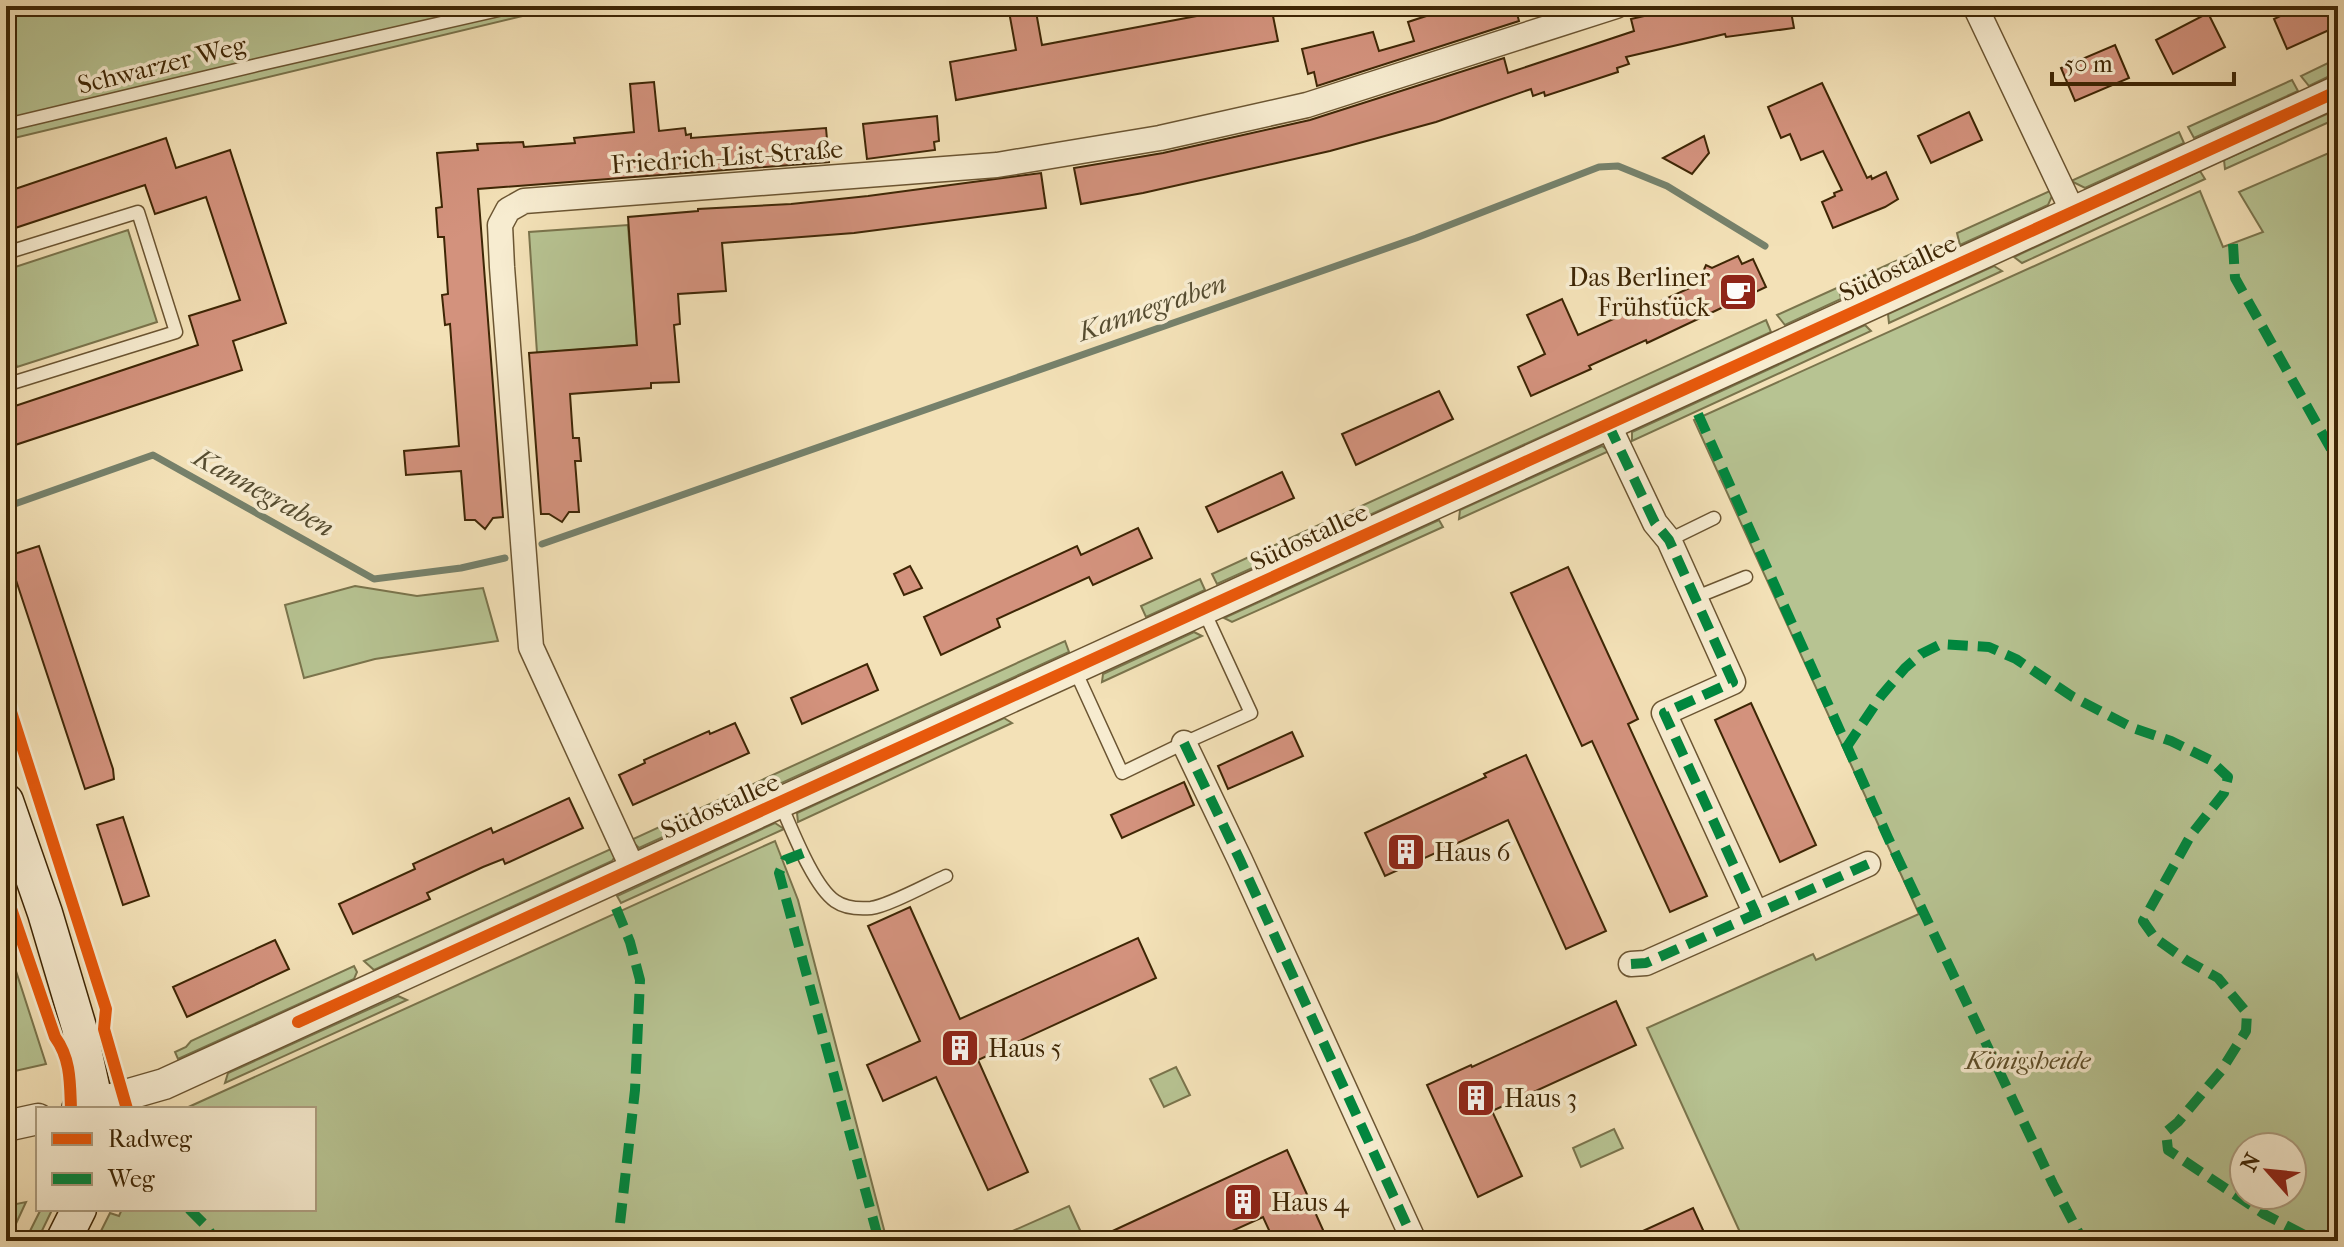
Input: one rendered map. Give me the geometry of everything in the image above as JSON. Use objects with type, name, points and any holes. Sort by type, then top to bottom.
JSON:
[{"type":"main road","points":[[6,801],[45,913],[79,1027],[91,1107]]},
{"type":"main road","points":[[63,1241],[78,1211]]},
{"type":"street","name":"Friedrich-List-Straße","points":[[633,869],[531,647],[500,225],[508,210],[524,201],[997,165],[1160,138],[1307,105],[1616,6]]},
{"type":"street","points":[[1975,6],[2073,212]]},
{"type":"street","name":"Südostallee","points":[[91,1107],[164,1084],[2338,91]]},
{"type":"street","points":[[1608,424],[1655,523],[1669,540],[1733,682],[1664,713],[1756,914]]},
{"type":"street","points":[[1184,743],[1414,1241]]},
{"type":"street","points":[[1631,964],[1646,963],[1868,864]]},
{"type":"street","points":[[6,1126],[36,1119]]},
{"type":"lane","name":"Schwarzer Weg","points":[[6,125],[516,6]]},
{"type":"lane","points":[[6,253],[138,212],[176,332],[12,383],[6,364]]},
{"type":"lane","points":[[1669,540],[1714,518]]},
{"type":"lane","points":[[1694,598],[1746,577]]},
{"type":"lane","points":[[1074,668],[1122,773],[1251,713],[1203,609]]},
{"type":"lane","points":[[780,803],[822,888],[833,900],[847,907],[872,908],[946,876]]},
{"type":"green space","points":[[6,6],[564,6],[6,140]]},
{"type":"green space","points":[[2330,62],[2336,73],[2309,86],[2301,76]]},
{"type":"green space","points":[[2292,80],[2298,91],[2194,138],[2188,127]]},
{"type":"green space","points":[[2338,109],[2338,118],[2225,169],[2224,160]]},
{"type":"green space","points":[[2179,132],[2184,143],[2085,188],[2071,181]]},
{"type":"green space","name":"Königsheide","points":[[2338,149],[2338,1241],[1744,1241],[1647,1028],[1813,954],[1816,960],[1919,914],[1694,420],[2200,191],[2223,247],[2263,232],[2239,192]]},
{"type":"green space","points":[[2200,171],[2205,179],[2022,263],[2014,257]]},
{"type":"green space","points":[[2052,190],[2048,205],[1960,245],[1957,233]]},
{"type":"green space","points":[[628,225],[637,345],[537,353],[529,232]]},
{"type":"green space","points":[[128,230],[157,322],[17,367],[6,334],[6,270]]},
{"type":"green space","points":[[1931,245],[1936,256],[1863,289],[1852,281]]},
{"type":"green space","points":[[1994,266],[2002,271],[1889,323],[1888,314]]},
{"type":"green space","points":[[1839,287],[1841,299],[1785,325],[1777,315]]},
{"type":"green space","points":[[1766,320],[1771,332],[1352,523],[1344,514]]},
{"type":"green space","points":[[1865,325],[1871,331],[1632,441],[1632,432]]},
{"type":"green space","points":[[1602,446],[1609,451],[1459,519],[1460,510]]},
{"type":"green space","points":[[1334,518],[1336,530],[1217,584],[1212,574]]},
{"type":"green space","points":[[1439,520],[1443,527],[1232,622],[1224,618]]},
{"type":"green space","points":[[1200,579],[1205,590],[1146,617],[1141,606]]},
{"type":"green space","points":[[355,586],[417,596],[483,588],[498,641],[375,659],[304,678],[285,605]]},
{"type":"green space","points":[[1194,632],[1202,636],[1102,682],[1103,674]]},
{"type":"green space","points":[[1065,641],[1069,652],[639,848],[631,840]]},
{"type":"green space","points":[[1004,718],[1012,723],[798,822],[797,813]]},
{"type":"green space","points":[[775,823],[784,829],[621,903],[617,896]]},
{"type":"green space","points":[[775,841],[798,900],[887,1241],[96,1241],[110,1213],[119,1216],[121,1211],[316,1211],[316,1107],[188,1107]]},
{"type":"green space","points":[[613,848],[616,855],[612,861],[374,970],[364,961]]},
{"type":"green space","points":[[6,940],[46,1064],[6,1073]]},
{"type":"green space","points":[[354,966],[357,972],[354,979],[178,1059],[175,1052],[191,1041]]},
{"type":"green space","points":[[398,996],[407,1000],[225,1083],[228,1073]]},
{"type":"green space","points":[[1176,1067],[1190,1095],[1164,1107],[1150,1079]]},
{"type":"green space","points":[[1614,1129],[1623,1148],[1581,1167],[1573,1148]]},
{"type":"green space","points":[[26,1202],[8,1241],[6,1241],[6,1206]]},
{"type":"green space","points":[[1069,1206],[1085,1241],[990,1241]]},
{"type":"green space","points":[[40,1211],[52,1211],[37,1241],[25,1241]]},
{"type":"building","points":[[1008,6],[1035,6],[1042,45],[1250,6],[1271,6],[1278,41],[956,100],[950,62],[1016,50]]},
{"type":"building","points":[[1457,6],[1515,6],[1519,21],[1317,86],[1314,72],[1308,74],[1302,49],[1373,32],[1379,51],[1414,41],[1408,22]]},
{"type":"building","points":[[1688,6],[1790,6],[1794,28],[1726,37],[1725,34],[1626,57],[1629,64],[1617,68],[1618,72],[1545,96],[1544,92],[1533,96],[1531,89],[1436,122],[1330,151],[1081,204],[1074,168],[1163,153],[1310,120],[1504,58],[1508,73],[1634,31],[1631,19]]},
{"type":"building","points":[[2302,6],[2338,6],[2338,26],[2287,49],[2274,19]]},
{"type":"building","points":[[2208,13],[2225,47],[2173,74],[2156,40]]},
{"type":"building","points":[[2115,45],[2129,78],[2075,101],[2061,68]]},
{"type":"building","points":[[654,82],[659,131],[685,128],[686,135],[691,134],[691,138],[826,128],[829,162],[478,189],[503,517],[493,518],[485,529],[475,520],[465,520],[461,471],[406,475],[404,451],[459,446],[450,324],[445,325],[442,295],[448,294],[444,237],[438,237],[436,208],[442,207],[437,153],[478,150],[477,144],[523,142],[524,147],[575,143],[574,138],[634,132],[630,84]]},
{"type":"building","points":[[1822,83],[1867,178],[1871,176],[1872,179],[1886,172],[1898,199],[1833,228],[1822,202],[1842,190],[1823,151],[1801,160],[1790,134],[1781,138],[1768,107]]},
{"type":"building","points":[[1969,112],[1982,140],[1931,163],[1918,136]]},
{"type":"building","points":[[937,116],[939,141],[934,142],[935,150],[867,159],[863,124]]},
{"type":"building","points":[[1704,136],[1709,153],[1692,174],[1663,158]]},
{"type":"building","points":[[166,138],[176,168],[230,150],[286,323],[233,341],[242,370],[6,448],[6,409],[198,345],[189,316],[240,300],[206,197],[155,214],[145,185],[6,231],[6,192]]},
{"type":"building","points":[[1041,173],[1046,208],[854,233],[722,243],[726,291],[678,294],[680,324],[674,325],[679,382],[651,383],[651,388],[570,394],[573,438],[579,438],[581,461],[575,461],[579,512],[569,512],[562,522],[549,514],[541,514],[529,353],[637,345],[628,217],[868,196]]},
{"type":"building","points":[[1738,256],[1742,264],[1753,259],[1766,287],[1647,343],[1646,340],[1589,366],[1591,369],[1531,396],[1518,367],[1545,354],[1527,315],[1562,299],[1578,335],[1692,287],[1688,279],[1703,272],[1706,265],[1712,268]]},
{"type":"building","points":[[1439,391],[1453,419],[1356,465],[1342,434]]},
{"type":"building","points":[[1282,472],[1294,498],[1218,532],[1206,507]]},
{"type":"building","points":[[1138,528],[1152,558],[1093,585],[1089,577],[997,619],[1000,627],[941,655],[924,617],[1077,546],[1081,555]]},
{"type":"building","points":[[39,546],[113,769],[114,779],[85,789],[8,556]]},
{"type":"building","points":[[910,566],[922,588],[904,595],[894,574]]},
{"type":"building","points":[[1568,567],[1638,719],[1628,724],[1707,896],[1670,912],[1592,741],[1582,746],[1511,593]]},
{"type":"building","points":[[867,664],[878,690],[802,724],[791,698]]},
{"type":"building","points":[[1751,703],[1816,845],[1780,862],[1715,720]]},
{"type":"building","points":[[735,723],[749,753],[633,805],[619,775],[645,763],[644,760]]},
{"type":"building","points":[[1292,732],[1303,756],[1228,789],[1218,766]]},
{"type":"building","name":"Haus 6","points":[[1526,755],[1606,931],[1566,949],[1508,820],[1385,876],[1365,833]]},
{"type":"building","points":[[1184,782],[1194,805],[1122,838],[1111,815]]},
{"type":"building","points":[[569,798],[583,828],[505,864],[503,859],[483,867],[427,893],[430,899],[353,934],[339,904],[415,869],[413,864],[491,828],[493,833]]},
{"type":"building","points":[[123,817],[149,896],[123,905],[97,825]]},
{"type":"building","name":"Haus 5","points":[[910,907],[960,1019],[1138,938],[1156,978],[978,1060],[1028,1172],[988,1190],[936,1077],[883,1101],[867,1065],[920,1041],[868,926]]},
{"type":"building","points":[[275,940],[289,969],[187,1017],[173,987]]},
{"type":"building","name":"Haus 3","points":[[1616,1001],[1636,1045],[1492,1111],[1522,1176],[1478,1197],[1427,1085]]},
{"type":"building","name":"Haus 4","points":[[1287,1150],[1328,1241],[1274,1241],[1263,1217],[1210,1241],[1091,1241]]},
{"type":"building","points":[[1693,1208],[1708,1241],[1621,1241]]},
{"type":"waterway","name":"Kannegraben","points":[[542,544],[1416,238],[1599,167],[1618,166],[1667,186],[1765,246]]},
{"type":"waterway","name":"Kannegraben","points":[[6,507],[153,455],[374,579],[461,568],[505,558]]},
{"type":"marked path","points":[[2233,244],[2235,278],[2338,458]]},
{"type":"marked path","points":[[1698,414],[1889,840],[2083,1241]]},
{"type":"marked path","points":[[1608,424],[1655,523],[1669,540],[1733,682],[1664,713],[1756,914]]},
{"type":"marked path","points":[[1846,748],[1881,696],[1921,654],[1941,644],[1989,647],[2016,659],[2073,697],[2133,728],[2171,741],[2210,760],[2228,777],[2224,793],[2191,835],[2143,921],[2155,938],[2218,978],[2247,1013],[2246,1031],[2221,1071],[2166,1132],[2168,1150],[2264,1214],[2316,1241]]},
{"type":"marked path","points":[[1184,743],[1414,1241]]},
{"type":"marked path","points":[[803,853],[785,860],[779,873],[879,1241]]},
{"type":"marked path","points":[[1631,964],[1646,963],[1868,864]]},
{"type":"marked path","points":[[616,908],[630,942],[640,980],[635,1090],[618,1241]]},
{"type":"marked path","points":[[191,1211],[216,1241]]},
{"type":"cycle path","points":[[298,1022],[2338,91]]},
{"type":"cycle path","points":[[6,696],[106,1009],[104,1029],[126,1107]]},
{"type":"cycle path","points":[[6,894],[55,1037],[67,1063],[71,1107]]},
{"type":"place","name":"Das Berliner Frühstück","points":[[1738,292]]},
{"type":"place","name":"Haus 6","points":[[1406,852]]},
{"type":"place","name":"Haus 5","points":[[960,1048]]},
{"type":"place","name":"Haus 3","points":[[1476,1098]]},
{"type":"place","name":"Haus 4","points":[[1243,1202]]}]
